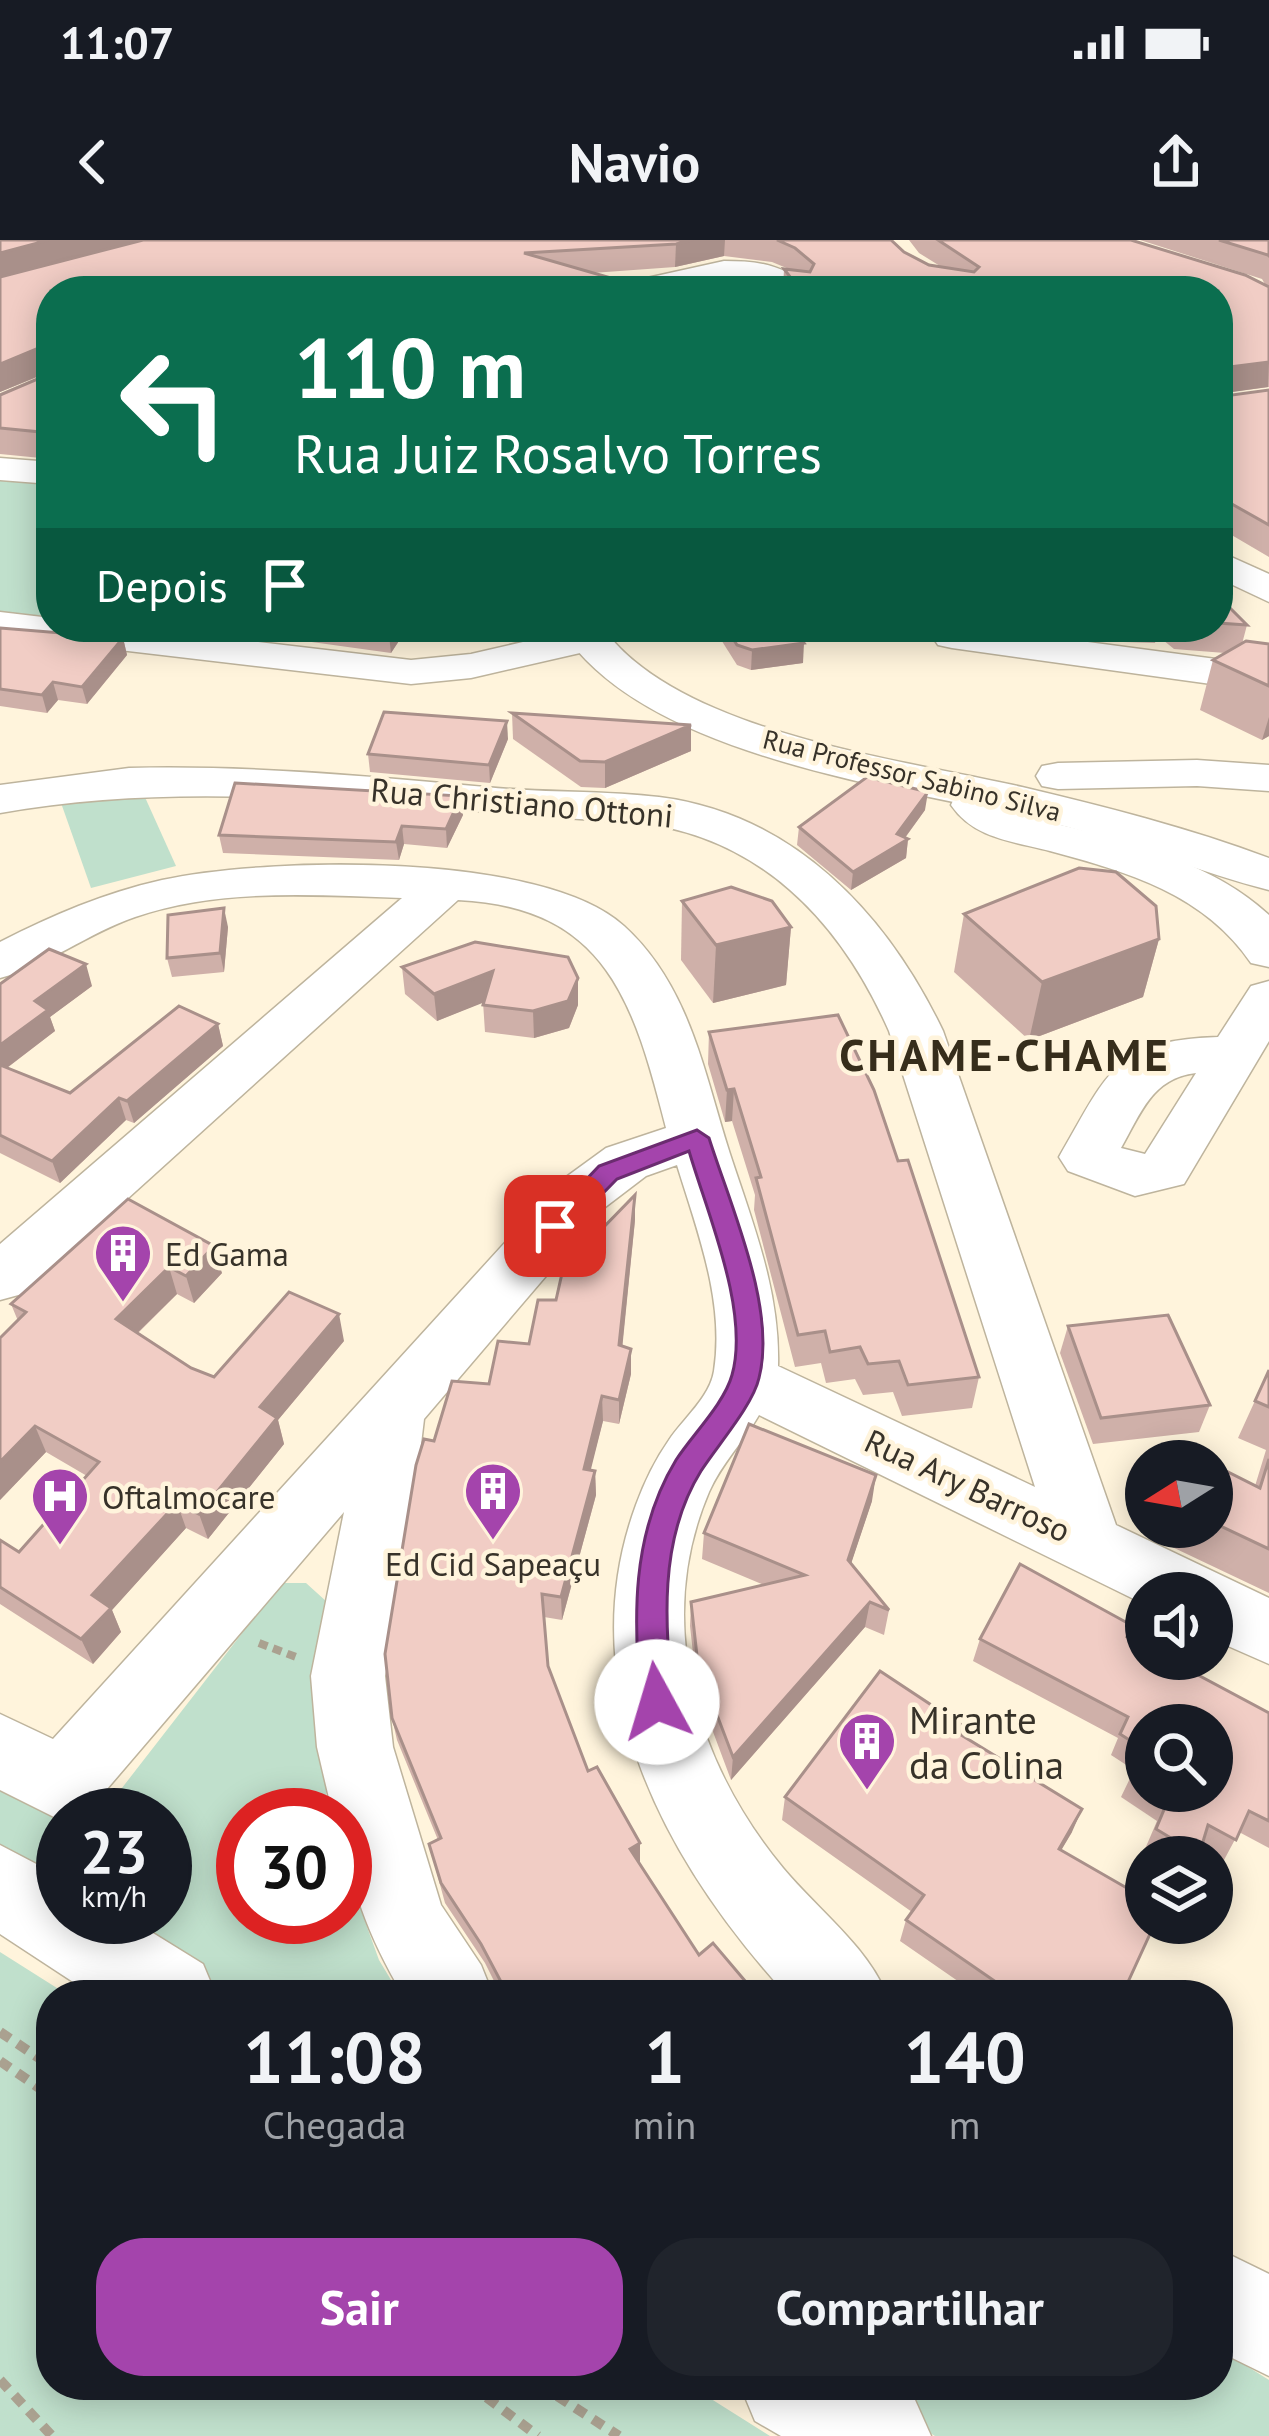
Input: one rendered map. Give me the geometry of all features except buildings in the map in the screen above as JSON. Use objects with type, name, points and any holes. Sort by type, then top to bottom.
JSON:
[{"type":"main road","name":"Rua Professor Sabino Silva","points":[[595,642],[647,691],[695,715],[824,756],[1135,832],[1269,874]]},
{"type":"main road","name":"Rua Professor Sabino Silva","points":[[674,658],[768,701],[1269,834]]},
{"type":"main road","points":[[0,1886],[148,1980]]},
{"type":"main road","points":[[817,2400],[879,2436]]},
{"type":"street","points":[[706,276],[742,271],[776,276]]},
{"type":"street","points":[[0,469],[36,472]]},
{"type":"street","points":[[1233,570],[1269,590]]},
{"type":"street","points":[[0,624],[36,626]]},
{"type":"street","points":[[278,642],[437,672],[551,642]]},
{"type":"street","points":[[1002,642],[1269,679]]},
{"type":"street","points":[[0,750],[14,796]]},
{"type":"street","points":[[1058,776],[1198,773],[1269,778]]},
{"type":"street","name":"Rua Christiano Ottoni","points":[[14,796],[111,783],[223,780],[661,811],[705,820],[743,836],[840,916],[888,972],[916,1031],[1087,1541]]},
{"type":"street","points":[[977,793],[974,805],[993,823],[1195,885],[1249,920],[1269,952]]},
{"type":"street","points":[[0,962],[127,903],[185,889],[285,879],[446,885],[525,894],[568,910],[608,938],[640,974],[658,1010],[741,1282],[748,1328],[746,1379],[684,1472],[659,1535],[649,1619],[657,1702],[677,1771],[706,1831],[788,1937],[830,1980]]},
{"type":"street","points":[[0,1278],[446,885]]},
{"type":"street","points":[[1234,1054],[1269,997]]},
{"type":"street","points":[[0,1749],[62,1785],[583,1194],[626,1162],[697,1138]]},
{"type":"street","name":"Rua Ary Barroso","points":[[746,1379],[1148,1572]]},
{"type":"street","points":[[391,1417],[374,1544],[348,1676],[355,1747],[385,1858],[408,1927],[442,1980]]},
{"type":"street","points":[[1233,1615],[1269,1633]]},
{"type":"street","points":[[1233,2306],[1269,2329]]},
{"type":"path","points":[[205,1623],[348,1676]]},
{"type":"path","points":[[0,2032],[36,2056]]},
{"type":"path","points":[[0,2061],[36,2086]]},
{"type":"path","points":[[0,2380],[52,2436]]},
{"type":"path","points":[[490,2400],[538,2436]]},
{"type":"path","points":[[563,2400],[619,2436]]},
{"type":"green space","points":[[0,478],[36,482],[36,617],[0,613]]},
{"type":"green space","points":[[139,784],[176,866],[91,888],[60,800]]},
{"type":"green space","points":[[281,1583],[306,1583],[327,1602],[326,1788],[216,1788],[216,1944],[372,1941],[391,1980],[202,1980],[144,1944],[192,1944],[192,1788],[122,1788]]},
{"type":"green space","points":[[0,1771],[36,1791],[36,1877],[0,1856]]},
{"type":"green space","points":[[0,1952],[44,1980],[36,1980],[36,2400],[713,2400],[770,2436],[0,2436]]},
{"type":"green space","points":[[1233,2357],[1269,2380],[1269,2436],[935,2436],[875,2400],[1233,2400]]},
{"type":"place","name":"Ed Gama","points":[[123,1304]]},
{"type":"place","name":"Ed Cid Sapeaçu","points":[[493,1542]]},
{"type":"place","name":"Oftalmocare","points":[[60,1547]]},
{"type":"place","name":"Mirante da Colina","points":[[867,1792]]},
{"type":"district","name":"CHAME-CHAME","points":[[1005,1054]]},
{"type":"route","points":[[555,1226],[608,1172],[697,1138],[741,1282],[748,1328],[746,1379],[684,1472],[659,1535],[649,1619],[657,1702]]}]
